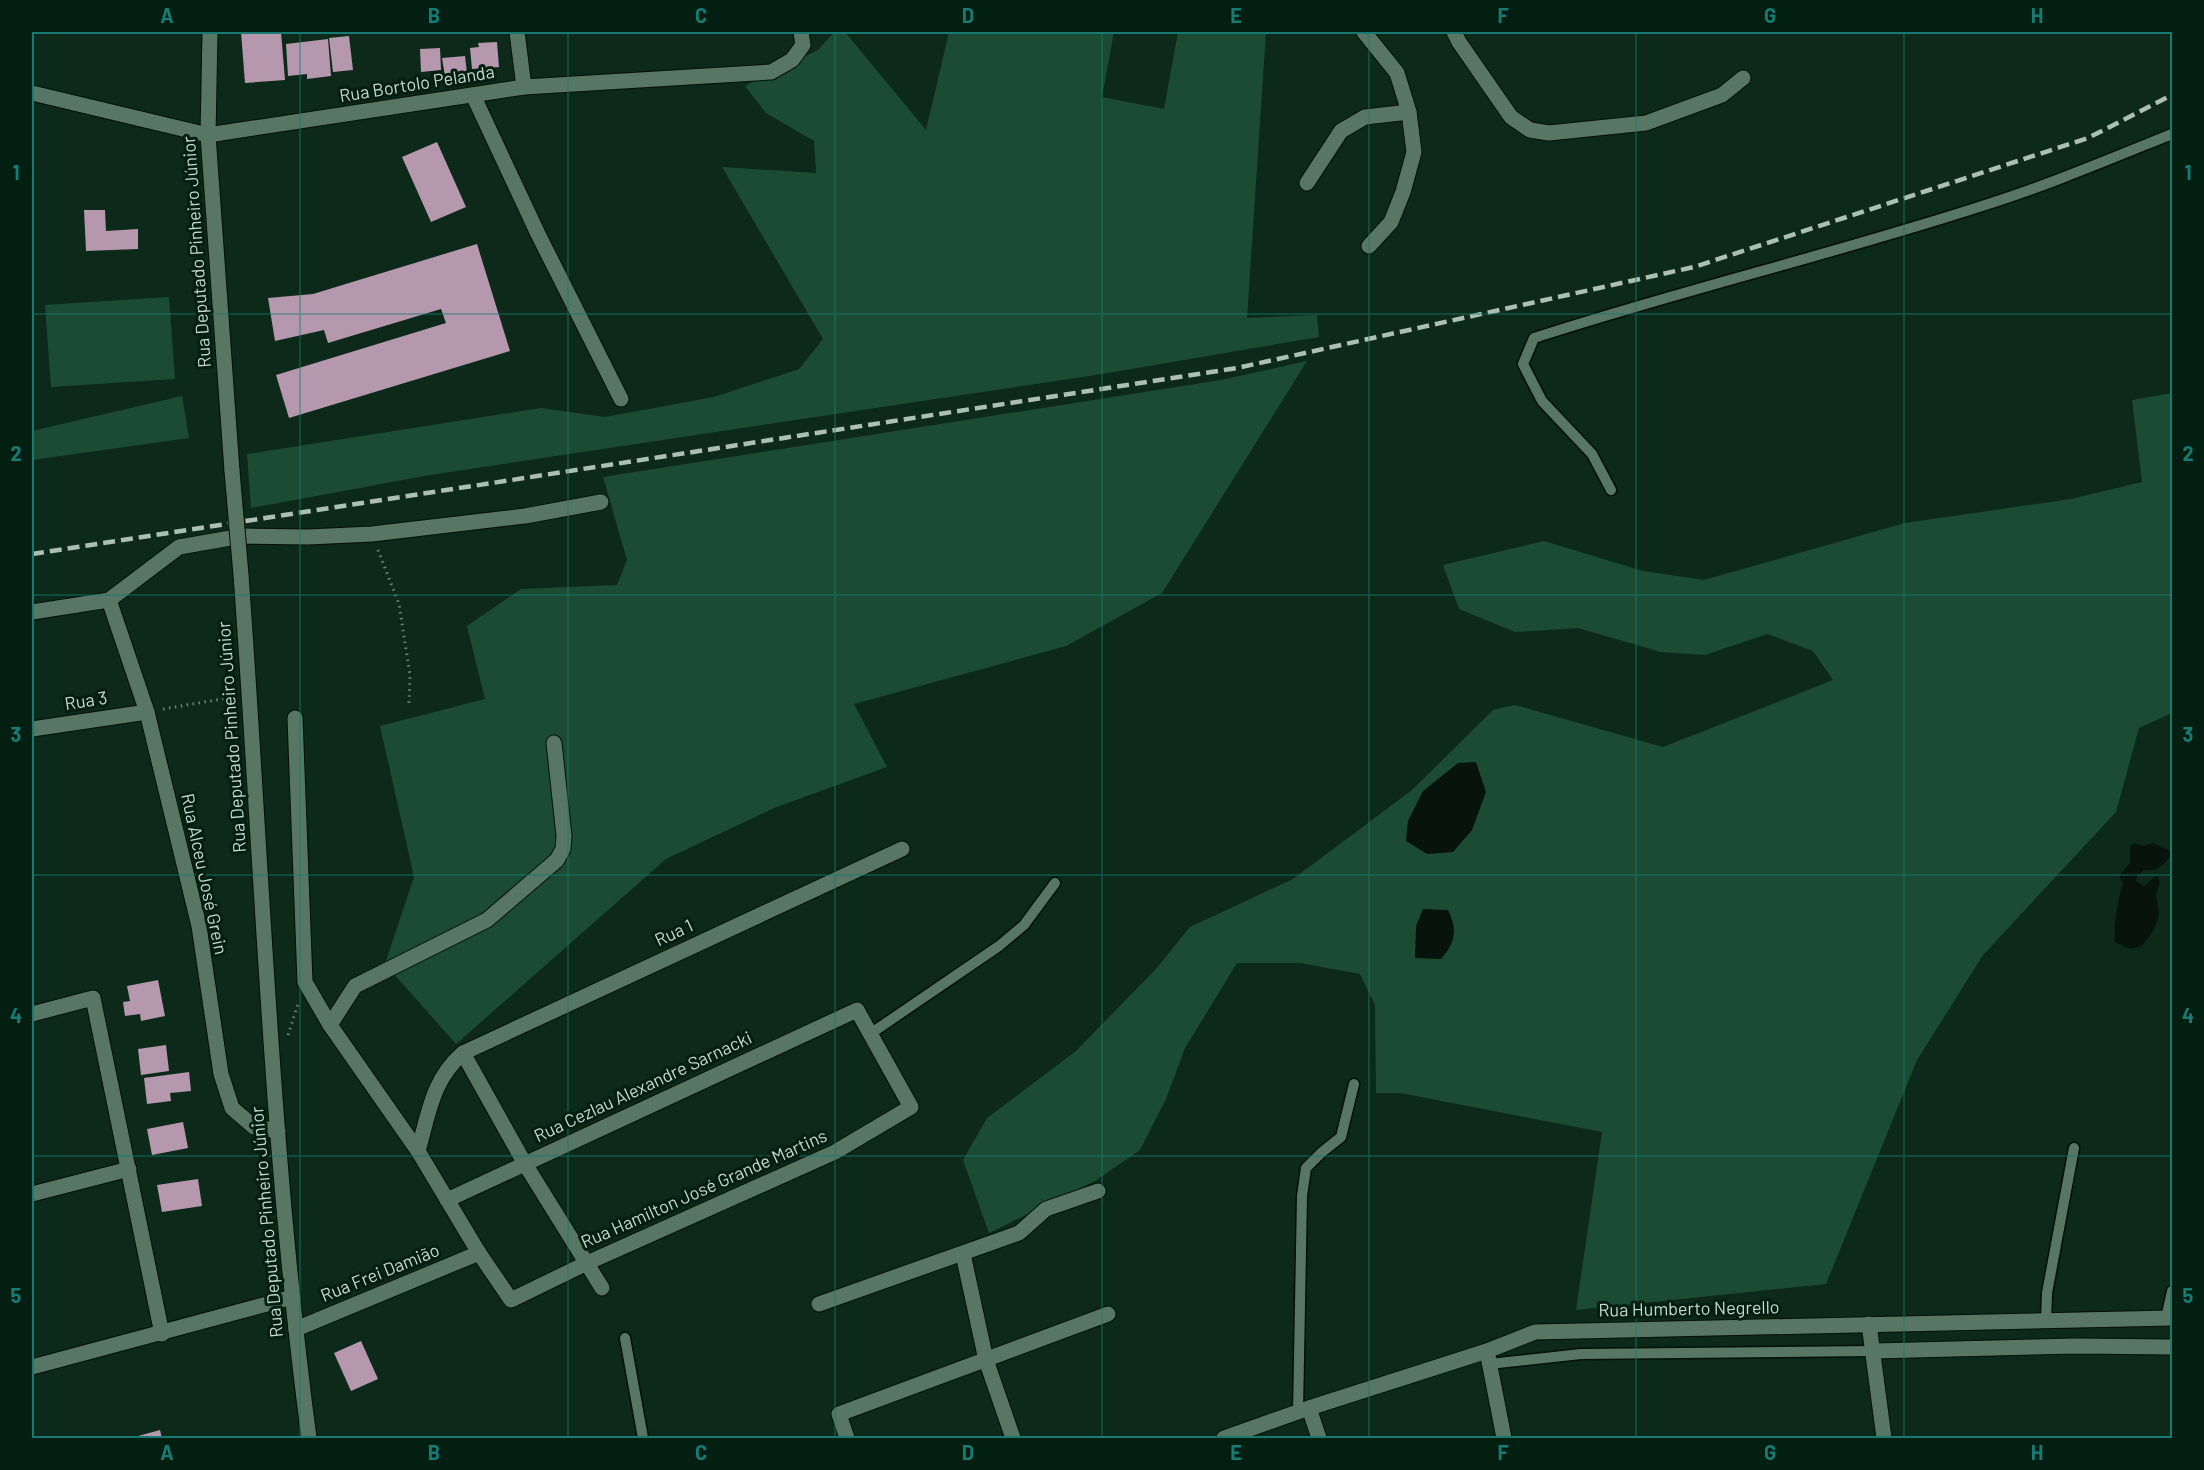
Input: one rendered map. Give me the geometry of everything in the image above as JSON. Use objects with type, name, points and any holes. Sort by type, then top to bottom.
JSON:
[{"type":"street","name":"Rua Deputado Pinheiro Júnior","points":[[210,32],[208,135],[250,694],[278,1131],[296,1329],[309,1438]]},
{"type":"street","points":[[517,32],[524,87]]},
{"type":"street","points":[[1364,32],[1397,73],[1409,112],[1414,152],[1403,192],[1391,222],[1369,246]]},
{"type":"street","points":[[1454,32],[1511,117],[1530,130],[1549,133],[1646,123],[1722,95],[1743,78]]},
{"type":"street","name":"Rua Bortolo Pelanda","points":[[32,93],[208,135],[524,87],[771,72],[792,60],[802,38]]},
{"type":"street","points":[[473,95],[538,234],[621,399]]},
{"type":"street","points":[[1307,183],[1341,131],[1365,117],[1409,112]]},
{"type":"street","points":[[32,612],[109,600],[179,547],[242,536],[308,537],[372,534],[525,516],[602,502]]},
{"type":"street","name":"Rua Alceu José Grein","points":[[109,600],[147,712],[199,926],[221,1074],[232,1108],[254,1127],[278,1131]]},
{"type":"street","name":"Rua 3","points":[[32,729],[147,712]]},
{"type":"street","points":[[295,718],[305,982],[330,1025],[418,1151],[479,1253]]},
{"type":"street","points":[[330,1025],[355,986],[487,920],[557,860],[563,849],[564,836],[554,742]]},
{"type":"street","name":"Rua 1","points":[[463,1053],[902,849]]},
{"type":"street","points":[[32,1014],[93,998],[162,1334]]},
{"type":"street","name":"Rua Cezlau Alexandre Sarnacki","points":[[447,1200],[857,1010],[870,1034]]},
{"type":"street","name":"Rua Hamilton José Grande Martins","points":[[479,1253],[511,1300],[586,1263],[835,1152],[911,1107],[870,1034]]},
{"type":"street","points":[[418,1151],[438,1083],[449,1065],[463,1053],[525,1164],[602,1288]]},
{"type":"street","points":[[32,1194],[129,1169]]},
{"type":"street","points":[[819,1304],[1019,1233],[1046,1209],[1098,1191]]},
{"type":"street","name":"Rua Frei Damião","points":[[296,1329],[479,1253]]},
{"type":"street","points":[[963,1254],[986,1360],[1013,1438]]},
{"type":"street","points":[[32,1367],[162,1334],[293,1297]]},
{"type":"street","points":[[847,1438],[839,1414],[1108,1314]]},
{"type":"street","name":"Rua Humberto Negrello","points":[[1224,1438],[1303,1410],[1488,1358],[1535,1332],[2169,1318]]},
{"type":"street","points":[[1869,1324],[1884,1438]]},
{"type":"street","name":"Rua Humberto Negrello","points":[[1874,1351],[2075,1346],[2172,1347]]},
{"type":"street","points":[[1488,1358],[1504,1438]]},
{"type":"street","points":[[1303,1410],[1319,1438]]},
{"type":"lane","points":[[1611,490],[1592,454],[1542,401],[1523,364],[1534,338],[1622,310],[1844,249],[1984,206],[2172,134]]},
{"type":"lane","points":[[870,1034],[999,946],[1024,925],[1055,883]]},
{"type":"lane","points":[[1303,1410],[1302,1196],[1306,1168],[1341,1137],[1354,1084]]},
{"type":"lane","points":[[2046,1321],[2047,1293],[2074,1148]]},
{"type":"lane","points":[[2169,1318],[2172,1291]]},
{"type":"lane","points":[[625,1338],[643,1438]]},
{"type":"lane","name":"Rua Humberto Negrello","points":[[1488,1358],[1581,1354],[1874,1351]]},
{"type":"path","points":[[372,534],[399,604],[410,675],[409,703]]},
{"type":"path","points":[[147,712],[250,694]]},
{"type":"path","points":[[288,1036],[305,982]]},
{"type":"green space","points":[[834,32],[845,32],[926,130],[949,32],[1114,32],[1102,97],[1164,109],[1178,32],[1266,32],[1247,318],[1317,315],[1319,337],[1102,374],[430,475],[251,508],[247,454],[541,408],[605,417],[714,397],[799,369],[823,339],[722,167],[816,173],[814,141],[766,113],[745,86],[818,50]]},
{"type":"green space","points":[[169,297],[175,379],[51,387],[45,305]]},
{"type":"green space","points":[[1307,361],[1162,593],[1066,646],[854,704],[887,767],[774,808],[666,859],[456,1044],[385,964],[414,877],[380,726],[485,699],[467,626],[521,589],[617,585],[627,560],[603,477],[1221,380]]},
{"type":"green space","points":[[2172,393],[2172,713],[2139,728],[2116,812],[1983,955],[1917,1060],[1826,1284],[1576,1310],[1602,1132],[1400,1093],[1376,1093],[1375,1005],[1360,974],[1300,963],[1237,963],[1185,1048],[1166,1099],[1140,1150],[1095,1181],[989,1233],[963,1160],[987,1118],[1076,1051],[1155,970],[1190,927],[1293,879],[1412,790],[1493,710],[1515,705],[1663,747],[1833,680],[1813,651],[1767,634],[1705,655],[1661,652],[1578,628],[1515,632],[1459,609],[1443,565],[1544,541],[1643,571],[1704,580],[1905,523],[2071,499],[2142,482],[2132,400]]},
{"type":"green space","points":[[182,396],[189,438],[32,460],[32,431]]},
{"type":"shaded area","points":[[1476,762],[1486,792],[1472,830],[1453,852],[1427,854],[1406,841],[1408,821],[1423,791],[1458,763]]},
{"type":"shaded area","points":[[2135,843],[2143,846],[2152,843],[2169,850],[2171,855],[2160,867],[2144,870],[2137,876],[2136,881],[2144,886],[2157,875],[2160,883],[2156,894],[2159,916],[2153,931],[2142,946],[2130,949],[2115,942],[2115,927],[2123,883],[2119,876],[2130,863],[2130,846]]},
{"type":"shaded area","points":[[1423,909],[1448,910],[1451,917],[1454,936],[1441,959],[1415,958],[1416,926]]},
{"type":"building","points":[[241,32],[281,32],[285,80],[245,83]]},
{"type":"building","points":[[349,36],[353,70],[333,72],[329,38]]},
{"type":"building","points":[[328,39],[331,76],[307,79],[307,74],[288,76],[286,44]]},
{"type":"building","points":[[497,42],[499,67],[472,69],[470,48],[479,47],[478,43]]},
{"type":"building","points":[[440,48],[441,70],[421,72],[420,49]]},
{"type":"building","points":[[465,56],[467,73],[445,76],[442,58]]},
{"type":"building","points":[[437,142],[466,207],[431,222],[402,157]]},
{"type":"building","points":[[84,210],[105,210],[106,231],[138,229],[138,249],[86,251]]},
{"type":"building","points":[[477,244],[510,351],[289,418],[276,375],[446,323],[441,309],[328,343],[324,330],[275,341],[268,298],[313,294]]},
{"type":"building","points":[[158,980],[165,1016],[141,1021],[140,1014],[125,1016],[123,1002],[130,1001],[127,986]]},
{"type":"building","points":[[166,1045],[169,1071],[141,1075],[138,1049]]},
{"type":"building","points":[[189,1072],[191,1091],[170,1093],[171,1101],[147,1104],[144,1078]]},
{"type":"building","points":[[183,1122],[188,1148],[152,1155],[147,1129]]},
{"type":"building","points":[[198,1179],[202,1206],[162,1212],[157,1185]]},
{"type":"building","points":[[361,1341],[378,1379],[351,1391],[334,1353]]},
{"type":"building","points":[[160,1430],[162,1438],[131,1438]]},
{"type":"railway","points":[[32,554],[1237,368],[1694,267],[2088,138],[2172,95]]}]
